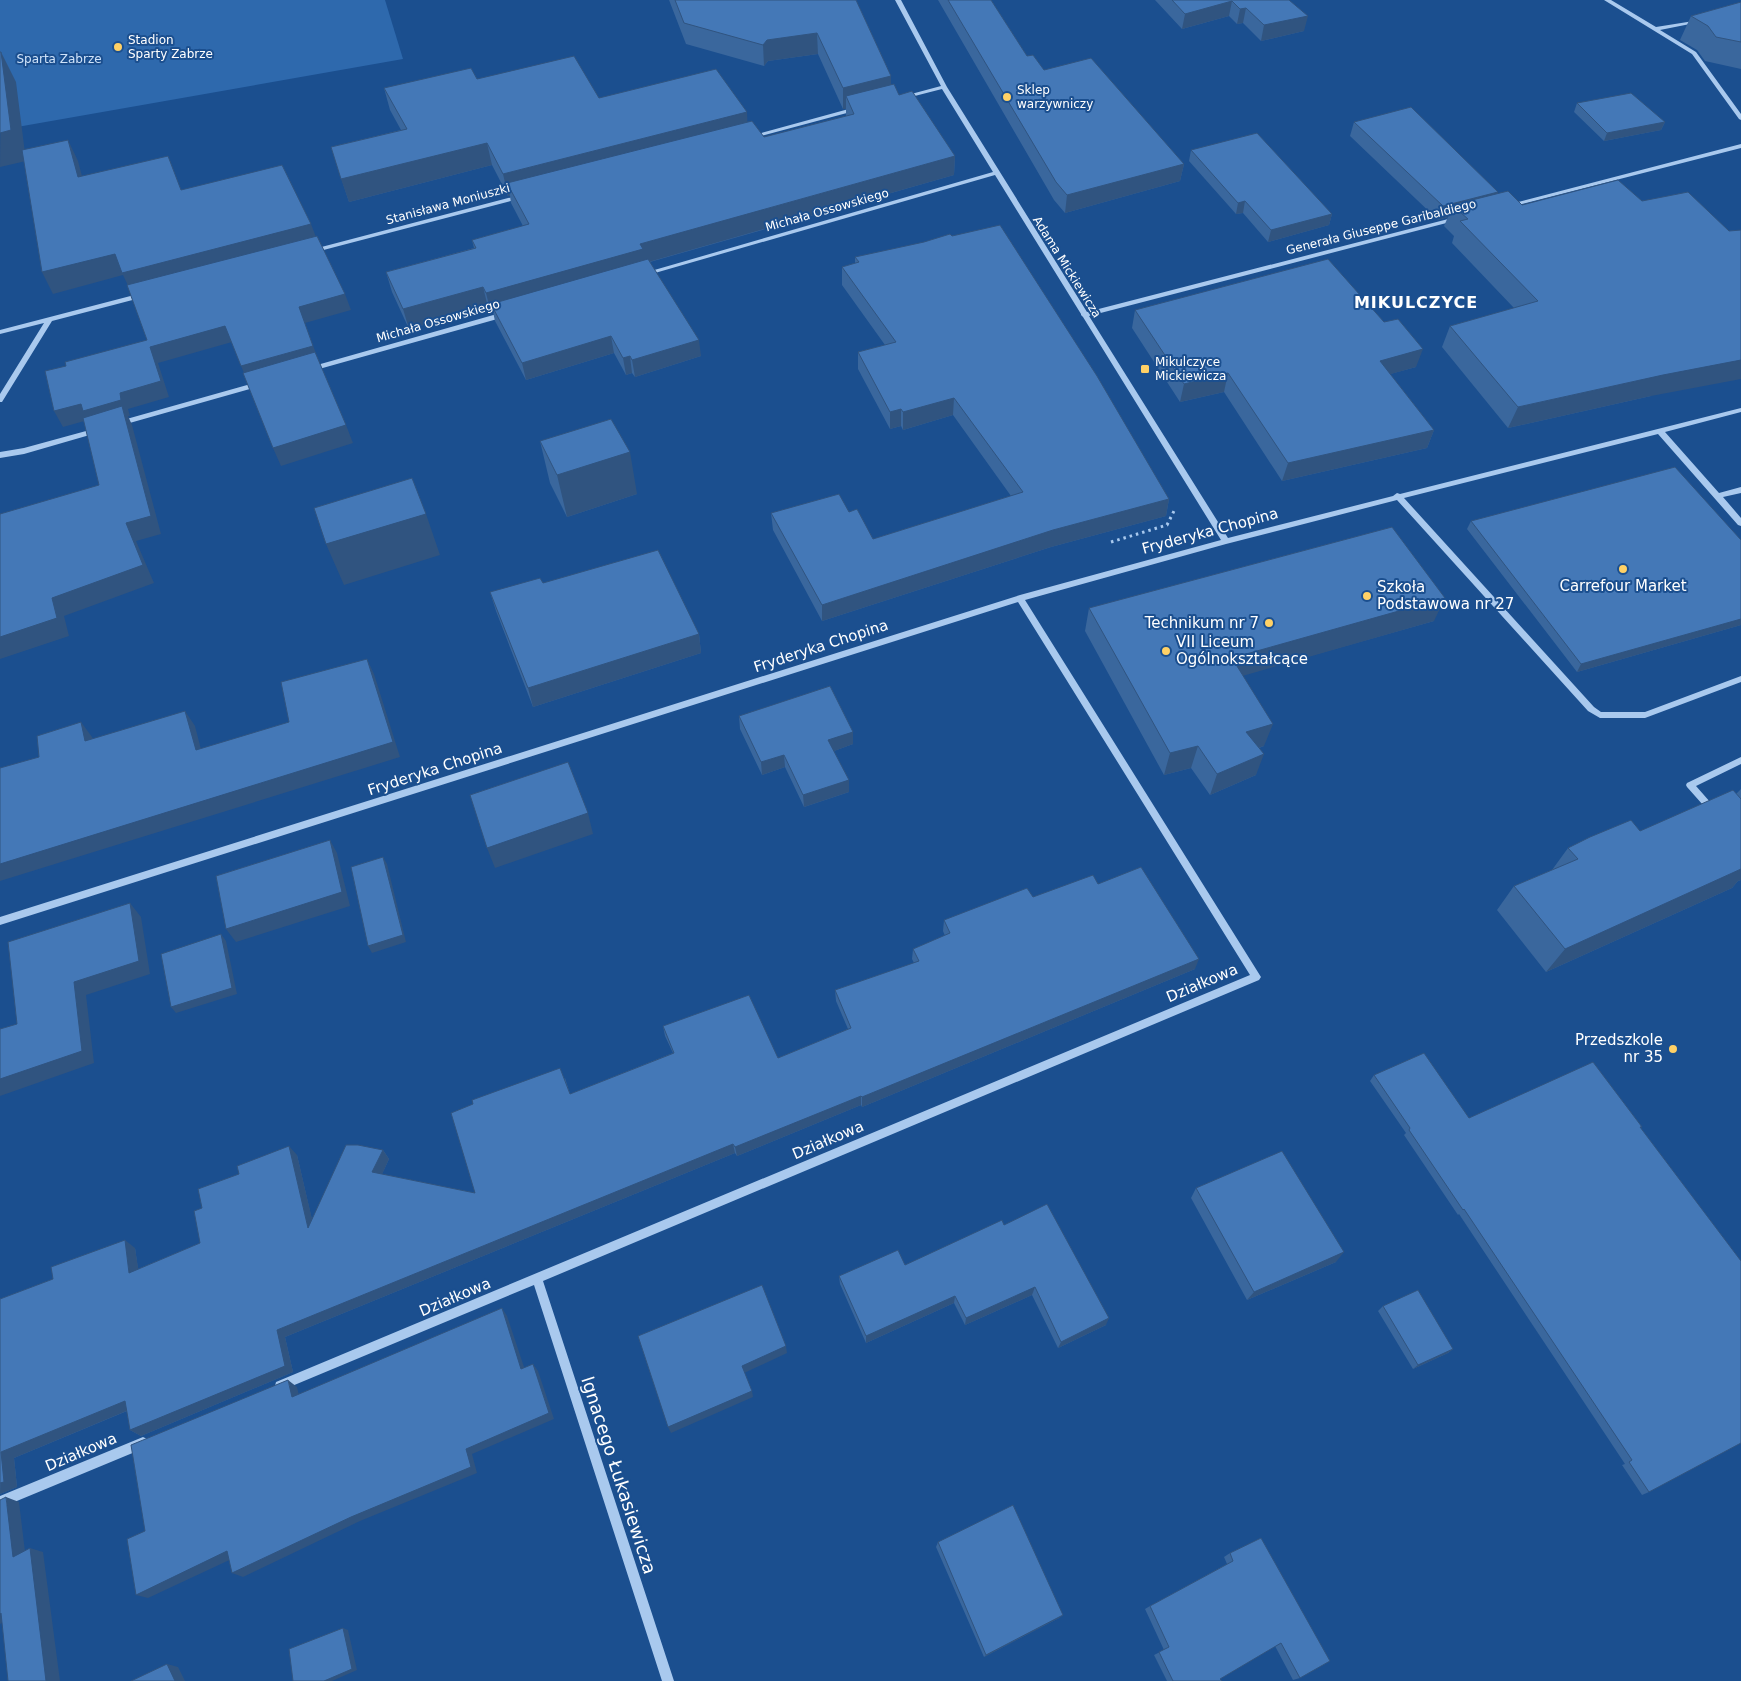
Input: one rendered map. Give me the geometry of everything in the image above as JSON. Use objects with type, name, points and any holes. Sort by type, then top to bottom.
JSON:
[{"type":"street","name":"Adama Mickiewicza","points":[[898,0],[944,87],[1226,541]]},
{"type":"street","points":[[1607,0],[1694,53],[1741,118]]},
{"type":"street","points":[[1656,29],[1703,20]]},
{"type":"street","points":[[893,100],[944,87]]},
{"type":"street","points":[[740,140],[865,107]]},
{"type":"street","name":"Generała Giuseppe Garibaldiego","points":[[1499,208],[1741,146]]},
{"type":"street","name":"Michała Ossowskiego","points":[[636,276],[997,174]]},
{"type":"street","name":"Stanisława Moniuszki","points":[[309,252],[529,194]]},
{"type":"street","name":"Generała Giuseppe Garibaldiego","points":[[1084,315],[1461,218]]},
{"type":"street","points":[[0,332],[146,294]]},
{"type":"street","name":"Michała Ossowskiego","points":[[301,372],[512,312]]},
{"type":"street","points":[[0,400],[50,318]]},
{"type":"street","points":[[110,426],[263,383]]},
{"type":"street","name":"Fryderyka Chopina","points":[[0,921],[1020,598],[1397,496],[1741,410]]},
{"type":"street","points":[[0,455],[24,451],[100,429]]},
{"type":"street","points":[[1660,431],[1741,523]]},
{"type":"street","points":[[1717,496],[1741,490]]},
{"type":"street","points":[[1397,496],[1591,709],[1600,716],[1645,715],[1741,679]]},
{"type":"street","name":"Działkowa","points":[[272,1389],[1256,977],[1020,598]]},
{"type":"street","points":[[1722,820],[1690,785],[1741,760]]},
{"type":"street","name":"Ignacego Łukasiewicza","points":[[537,1279],[668,1681]]},
{"type":"street","name":"Działkowa","points":[[0,1502],[154,1438]]},
{"type":"path","points":[[1108,543],[1167,525],[1174,510]]},
{"type":"green space","name":"Sparta Zabrze","points":[[0,0],[385,0],[403,59],[0,130]]},
{"type":"building","points":[[675,0],[856,0],[891,76],[843,88],[817,33],[767,40],[763,45],[684,23]]},
{"type":"building","points":[[948,0],[991,0],[1027,56],[1033,55],[1044,70],[1091,58],[1184,164],[1067,195],[1056,182]]},
{"type":"building","points":[[1172,0],[1289,0],[1308,16],[1264,25],[1246,8],[1240,9],[1232,1],[1185,14]]},
{"type":"building","points":[[1741,2],[1741,42],[1716,37],[1708,26],[1691,16]]},
{"type":"building","points":[[0,52],[11,130],[0,133]]},
{"type":"building","points":[[574,56],[599,98],[716,69],[747,112],[503,174],[487,143],[341,179],[331,147],[407,129],[384,88],[471,68],[477,79]]},
{"type":"building","points":[[894,84],[899,95],[912,91],[955,156],[640,244],[643,249],[486,293],[483,287],[403,309],[386,272],[476,248],[472,240],[529,224],[507,183],[752,121],[764,137],[854,114],[846,96]]},
{"type":"building","points":[[1631,93],[1665,122],[1607,133],[1577,103]]},
{"type":"building","points":[[1411,107],[1498,192],[1443,206],[1354,122]]},
{"type":"building","points":[[1257,133],[1332,214],[1271,230],[1245,201],[1238,203],[1191,150]]},
{"type":"building","points":[[68,140],[78,177],[168,156],[181,190],[282,165],[311,224],[122,273],[115,254],[42,272],[22,150]]},
{"type":"building","points":[[1618,180],[1642,201],[1688,192],[1729,231],[1741,230],[1741,360],[1518,407],[1450,326],[1538,301],[1460,221],[1468,219],[1452,205],[1508,191],[1522,205]]},
{"type":"building","points":[[1000,225],[1097,376],[1169,499],[1053,530],[822,605],[771,513],[839,494],[849,512],[857,509],[873,539],[1023,492],[954,398],[903,412],[901,409],[890,412],[858,352],[896,342],[842,267],[859,262],[855,257],[924,242],[950,234],[952,236]]},
{"type":"building","points":[[317,236],[345,294],[299,307],[313,346],[241,366],[225,326],[150,347],[161,381],[120,393],[121,400],[83,411],[81,404],[54,411],[45,371],[66,366],[65,362],[147,340],[127,285]]},
{"type":"building","points":[[648,259],[699,340],[632,360],[630,356],[623,358],[611,336],[522,363],[491,304]]},
{"type":"building","points":[[1328,259],[1384,322],[1398,319],[1423,349],[1380,361],[1434,430],[1288,463],[1228,373],[1184,384],[1135,310]]},
{"type":"building","points":[[315,352],[346,425],[273,448],[243,373]]},
{"type":"building","points":[[122,406],[151,516],[126,523],[143,565],[52,598],[57,618],[0,637],[0,514],[99,485],[83,418]]},
{"type":"building","points":[[611,419],[630,452],[557,475],[540,441]]},
{"type":"building","points":[[1675,467],[1741,540],[1741,619],[1581,664],[1471,521]]},
{"type":"building","points":[[412,478],[426,514],[326,544],[314,508]]},
{"type":"building","points":[[1392,527],[1445,598],[1232,658],[1273,724],[1246,732],[1264,754],[1217,774],[1198,746],[1170,753],[1089,608]]},
{"type":"building","points":[[658,550],[699,634],[528,688],[490,592],[540,578],[543,583]]},
{"type":"building","points":[[367,659],[393,742],[0,864],[0,768],[39,757],[37,736],[81,722],[85,741],[185,711],[196,750],[289,722],[281,682]]},
{"type":"building","points":[[830,686],[853,732],[828,740],[849,780],[803,795],[784,755],[761,762],[739,716]]},
{"type":"building","points":[[568,762],[588,813],[487,848],[470,795]]},
{"type":"building","points":[[1733,790],[1741,799],[1741,869],[1565,949],[1514,886],[1578,859],[1568,848],[1590,837],[1631,820],[1640,831]]},
{"type":"building","points":[[330,840],[342,892],[226,929],[216,876]]},
{"type":"building","points":[[383,857],[403,935],[368,946],[351,867]]},
{"type":"building","points":[[1141,867],[1199,959],[862,1097],[735,1147],[733,1144],[277,1330],[285,1366],[130,1430],[125,1401],[1,1452],[4,1482],[0,1483],[0,1299],[53,1279],[51,1267],[125,1240],[129,1273],[200,1243],[194,1211],[202,1208],[198,1189],[239,1174],[237,1166],[289,1146],[308,1228],[346,1145],[358,1145],[383,1150],[372,1172],[475,1193],[451,1113],[473,1104],[472,1100],[560,1068],[570,1094],[674,1053],[663,1026],[749,995],[778,1058],[851,1028],[835,990],[919,961],[913,949],[950,933],[944,920],[1027,888],[1033,897],[1093,875],[1098,884]]},
{"type":"building","points":[[130,903],[139,961],[74,982],[82,1051],[0,1079],[0,1029],[17,1024],[8,942]]},
{"type":"building","points":[[221,934],[232,988],[171,1007],[161,954]]},
{"type":"building","points":[[1424,1053],[1469,1118],[1593,1062],[1741,1261],[1741,1443],[1649,1492],[1629,1462],[1632,1460],[1409,1130],[1410,1128],[1374,1075]]},
{"type":"building","points":[[1282,1151],[1344,1252],[1254,1292],[1196,1188]]},
{"type":"building","points":[[1047,1204],[1109,1318],[1061,1342],[1035,1287],[966,1318],[955,1296],[866,1336],[839,1276],[898,1250],[905,1265],[1002,1220],[1004,1225]]},
{"type":"building","points":[[762,1285],[786,1346],[742,1366],[752,1391],[668,1427],[638,1336]]},
{"type":"building","points":[[1418,1290],[1453,1349],[1418,1365],[1383,1306]]},
{"type":"building","points":[[502,1308],[521,1369],[533,1364],[549,1413],[466,1449],[471,1467],[351,1517],[232,1573],[227,1551],[136,1595],[127,1539],[145,1531],[131,1445],[288,1380],[292,1397]]},
{"type":"building","points":[[6,1497],[13,1557],[30,1548],[46,1681],[8,1681],[0,1614],[0,1500]]},
{"type":"building","points":[[1013,1505],[1063,1615],[986,1655],[938,1542]]},
{"type":"building","points":[[1261,1538],[1330,1661],[1300,1678],[1281,1643],[1220,1679],[1222,1681],[1173,1681],[1159,1652],[1169,1647],[1150,1606],[1233,1561],[1230,1553]]},
{"type":"building","points":[[343,1628],[352,1669],[324,1681],[293,1681],[289,1649]]},
{"type":"building","points":[[167,1664],[175,1681],[131,1681]]},
{"type":"place","name":"Stadion Sparty Zabrze","points":[[118,47]]},
{"type":"place","name":"Sklep warzywniczy","points":[[1007,97]]},
{"type":"place","name":"Mikulczyce Mickiewicza","points":[[1145,369]]},
{"type":"place","name":"Carrefour Market","points":[[1623,569]]},
{"type":"place","name":"Szkoła Podstawowa nr 27","points":[[1367,596]]},
{"type":"place","name":"Technikum nr 7","points":[[1269,623]]},
{"type":"place","name":"VII Liceum Ogólnokształcące","points":[[1166,651]]},
{"type":"place","name":"Przedszkole nr 35","points":[[1673,1049]]},
{"type":"district","name":"MIKULCZYCE","points":[[1416,302]]}]
